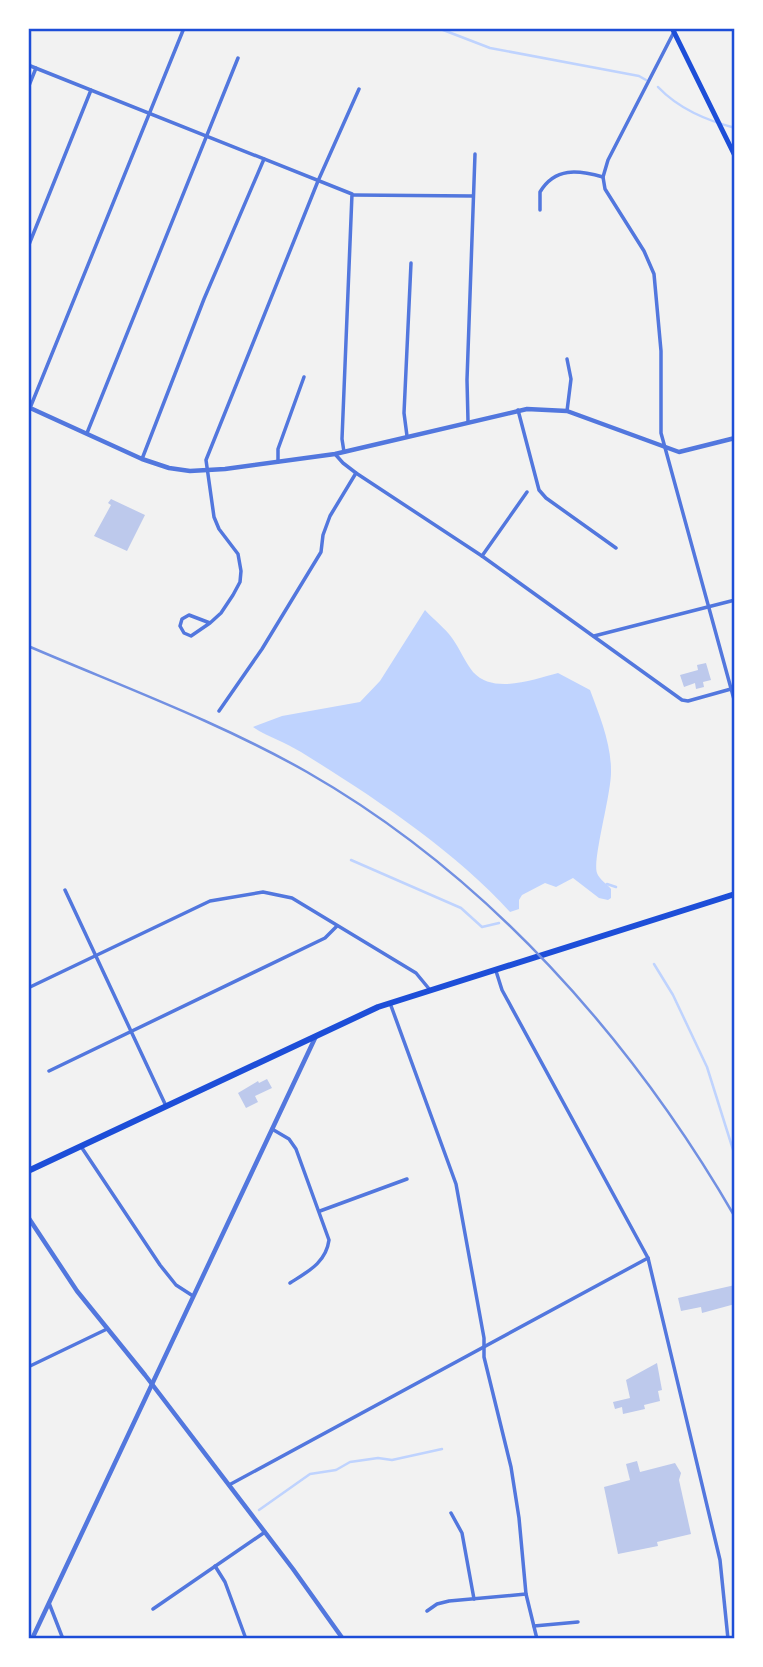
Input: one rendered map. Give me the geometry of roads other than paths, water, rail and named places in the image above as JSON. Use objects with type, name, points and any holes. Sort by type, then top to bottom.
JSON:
[{"type":"main road","points":[[674,29],[735,156]]},
{"type":"main road","points":[[28,1171],[167,1108],[360,1014],[735,894]]},
{"type":"street","points":[[184,28],[29,408],[142,458],[176,469],[207,471],[335,454],[468,421],[541,408],[567,411],[665,448],[685,452],[735,438]]},
{"type":"street","points":[[674,29],[608,160],[603,177],[606,192],[644,251],[653,274],[661,351],[661,430],[735,703]]},
{"type":"street","points":[[87,433],[238,58]]},
{"type":"street","points":[[28,65],[353,195],[473,195]]},
{"type":"street","points":[[28,88],[36,68]]},
{"type":"street","points":[[210,623],[189,615],[182,619],[180,626],[184,633],[191,635],[210,623],[227,604],[240,582],[242,570],[238,554],[214,520],[206,460],[318,181],[359,89]]},
{"type":"street","points":[[28,247],[91,90]]},
{"type":"street","points":[[468,421],[466,391],[475,154]]},
{"type":"street","points":[[142,458],[204,299],[264,159]]},
{"type":"street","points":[[540,210],[540,192],[553,177],[573,172],[603,177]]},
{"type":"street","points":[[344,452],[342,442],[353,195]]},
{"type":"street","points":[[407,436],[404,413],[411,263]]},
{"type":"street","points":[[567,359],[571,377],[567,411]]},
{"type":"street","points":[[278,462],[277,450],[304,377]]},
{"type":"street","points":[[519,410],[539,490],[546,498],[616,548]]},
{"type":"street","points":[[335,454],[356,473],[482,556],[684,701],[731,689]]},
{"type":"street","points":[[219,711],[262,649],[318,556],[334,508],[356,473]]},
{"type":"street","points":[[482,556],[527,492]]},
{"type":"street","points":[[593,636],[735,600]]},
{"type":"street","points":[[65,890],[167,1108]]},
{"type":"street","points":[[28,988],[209,901],[257,892],[289,897],[416,973],[430,990]]},
{"type":"street","points":[[49,1071],[326,938],[337,926]]},
{"type":"street","points":[[495,970],[502,991],[649,1258],[720,1560],[728,1639]]},
{"type":"street","points":[[390,1003],[456,1184],[484,1349],[518,1507],[526,1594],[537,1639]]},
{"type":"street","points":[[32,1639],[316,1036]]},
{"type":"street","points":[[272,1129],[293,1144],[328,1237],[327,1252],[312,1269],[290,1283]]},
{"type":"street","points":[[82,1148],[160,1265],[178,1287],[192,1296]]},
{"type":"street","points":[[320,1211],[407,1179]]},
{"type":"street","points":[[28,1217],[76,1291],[151,1383],[343,1639]]},
{"type":"street","points":[[229,1485],[649,1258]]},
{"type":"street","points":[[28,1367],[107,1329]]},
{"type":"street","points":[[451,1513],[462,1533],[474,1599]]},
{"type":"street","points":[[153,1609],[265,1532]]},
{"type":"street","points":[[215,1566],[225,1582],[246,1639]]},
{"type":"street","points":[[427,1611],[445,1602],[526,1594]]},
{"type":"street","points":[[49,1603],[63,1639]]},
{"type":"street","points":[[534,1626],[578,1622]]},
{"type":"water","points":[[425,610],[449,634],[470,668],[482,679],[503,684],[558,673],[590,690],[604,729],[611,770],[596,866],[598,875],[611,889],[611,898],[608,900],[599,898],[573,878],[556,887],[545,883],[522,895],[519,909],[510,912],[464,867],[411,825],[301,752],[253,727],[282,716],[360,702],[380,681]]},
{"type":"waterway","points":[[438,28],[490,48],[639,76],[646,80]]},
{"type":"waterway","points":[[658,87],[675,102],[694,113],[735,128]]},
{"type":"waterway","points":[[351,860],[461,908],[482,927],[499,923]]},
{"type":"waterway","points":[[607,884],[616,887]]},
{"type":"waterway","points":[[654,964],[673,995],[707,1067],[735,1156]]},
{"type":"waterway","points":[[259,1510],[310,1474],[336,1470],[350,1462],[378,1458],[392,1460],[442,1449]]},
{"type":"railway","points":[[28,646],[205,721],[274,754],[373,813],[435,860],[494,911],[550,966],[602,1025],[650,1087],[735,1217]]}]
